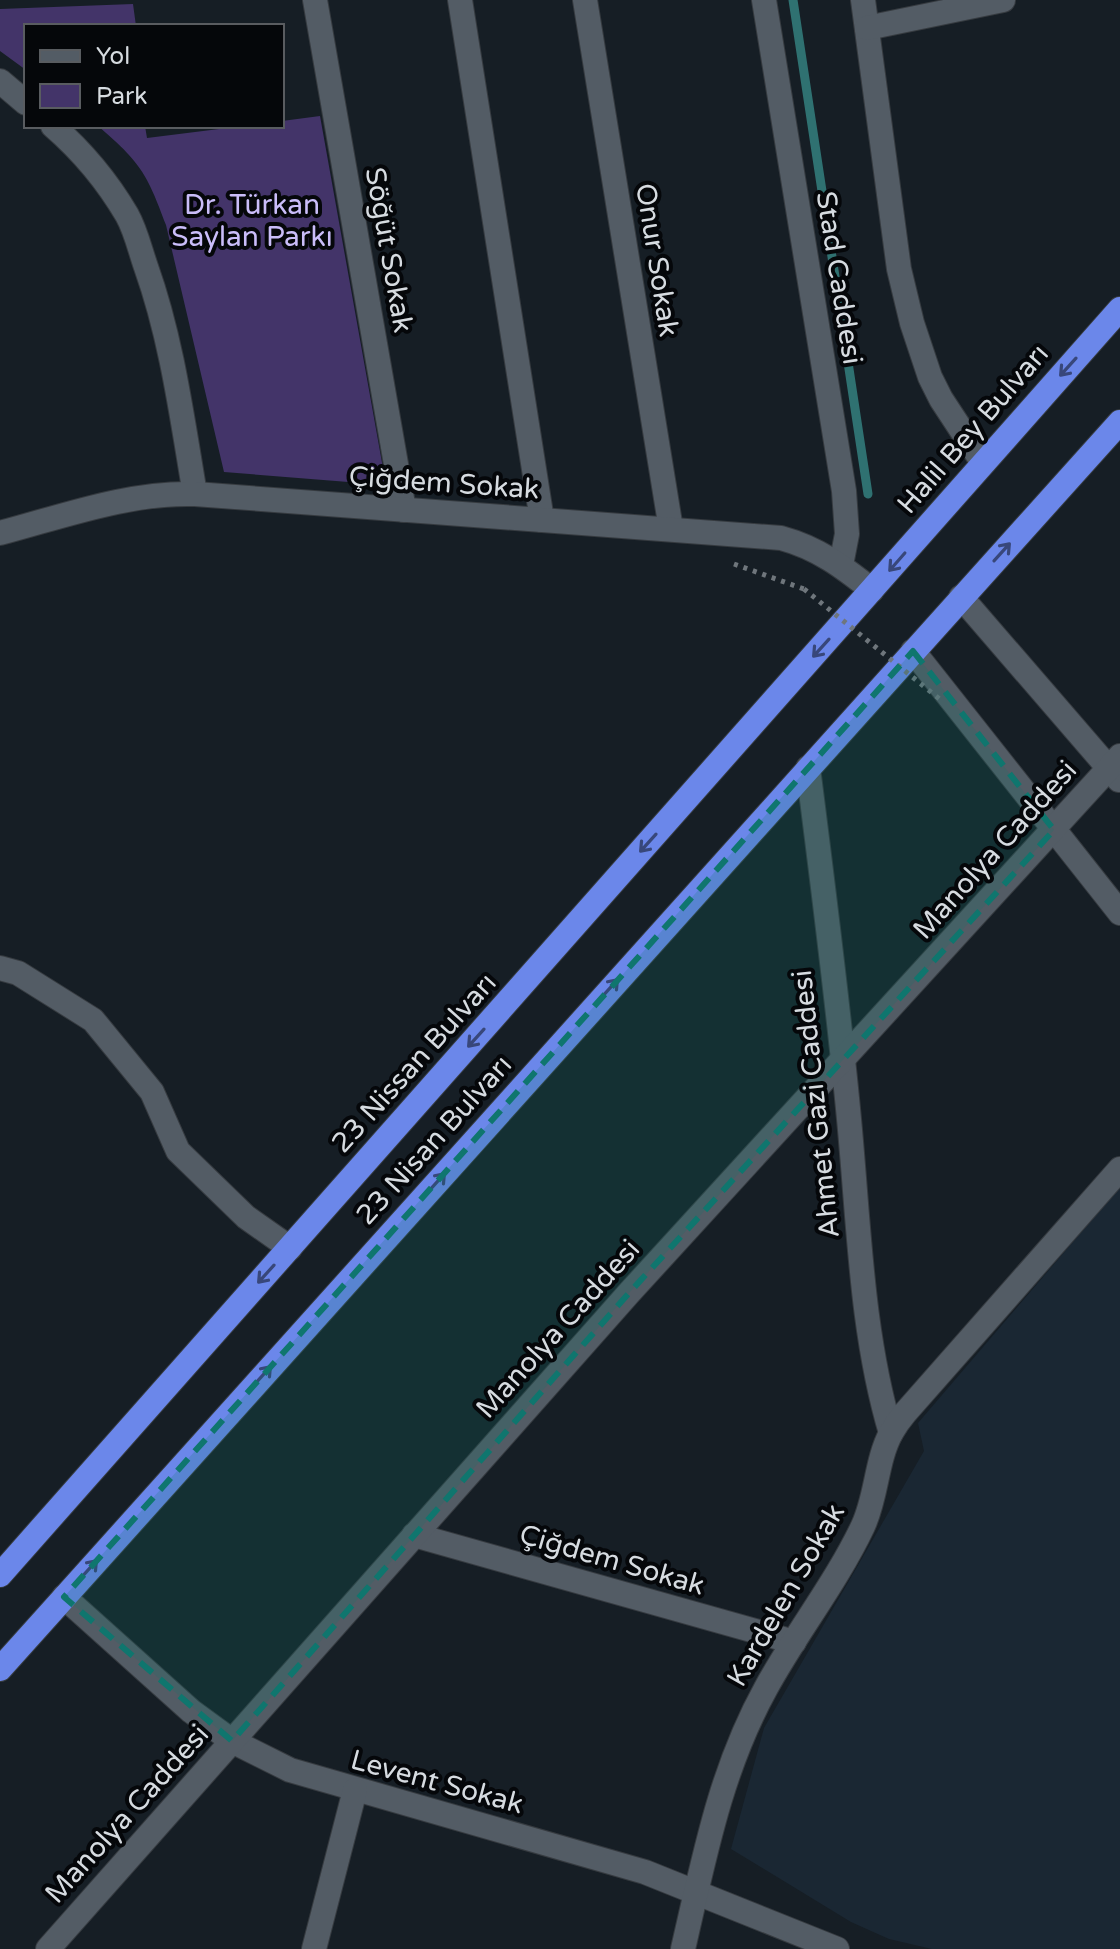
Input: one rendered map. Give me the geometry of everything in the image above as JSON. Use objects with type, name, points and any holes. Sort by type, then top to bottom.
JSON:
[{"type":"highway","name":"Halil Bey Bulvarı","points":[[872,590],[1120,309]]},
{"type":"highway","points":[[913,651],[1120,422]]},
{"type":"highway","name":"23 Nissan Bulvarı","points":[[0,1575],[872,590]]},
{"type":"highway","name":"23 Nisan Bulvarı","points":[[0,1669],[913,651]]},
{"type":"street","name":"Söğüt Sokak","points":[[315,0],[404,510]]},
{"type":"street","points":[[460,0],[542,520]]},
{"type":"street","name":"Onur Sokak","points":[[585,0],[671,529]]},
{"type":"street","name":"Stad Caddesi","points":[[764,0],[847,517],[841,565]]},
{"type":"street","points":[[863,0],[897,255],[912,323],[930,377],[941,399],[983,463]]},
{"type":"street","points":[[867,28],[1003,0]]},
{"type":"street","points":[[0,81],[24,101]]},
{"type":"street","points":[[55,128],[87,159],[129,218],[157,296],[170,349],[195,494]]},
{"type":"street","name":"Çiğdem Sokak","points":[[0,533],[110,504],[168,493],[195,494],[781,538],[818,551],[872,590]]},
{"type":"street","points":[[961,597],[1116,768]]},
{"type":"street","points":[[913,651],[1120,913]]},
{"type":"street","name":"Ahmet Gazi Caddesi","points":[[808,768],[844,1060],[870,1341],[877,1388],[891,1433]]},
{"type":"street","name":"Manolya Caddesi","points":[[48,1949],[629,1293],[1054,830],[1116,768]]},
{"type":"street","points":[[0,968],[18,973],[93,1020],[152,1092],[178,1151],[246,1217],[290,1248]]},
{"type":"street","name":"Kardelen Sokak","points":[[683,1949],[715,1810],[729,1769],[766,1688],[863,1525],[876,1492],[882,1457],[891,1433],[905,1413],[1120,1169]]},
{"type":"street","name":"Çiğdem Sokak","points":[[414,1535],[794,1642]]},
{"type":"street","name":"Levent Sokak","points":[[64,1597],[191,1711],[232,1741],[290,1770],[591,1855],[696,1891],[837,1949]]},
{"type":"street","points":[[314,1949],[355,1790]]},
{"type":"path","points":[[725,561],[804,589],[942,701]]},
{"type":"highlighted area","points":[[913,651],[1054,830],[629,1293],[232,1741],[64,1597]]},
{"type":"shaded area","points":[[1120,1187],[1120,1949],[932,1949],[889,1939],[851,1922],[731,1849],[764,1728],[924,1451],[918,1423]]},
{"type":"green space","points":[[133,4],[136,24],[24,24],[24,69],[0,51],[0,9]]},
{"type":"green space","name":"Dr. Türkan Saylan Parkı","points":[[320,116],[386,485],[224,472],[166,225],[141,170],[124,149],[100,128],[145,128],[147,138],[227,128],[284,128],[284,121]]},
{"type":"waterway","points":[[793,0],[868,494]]}]
